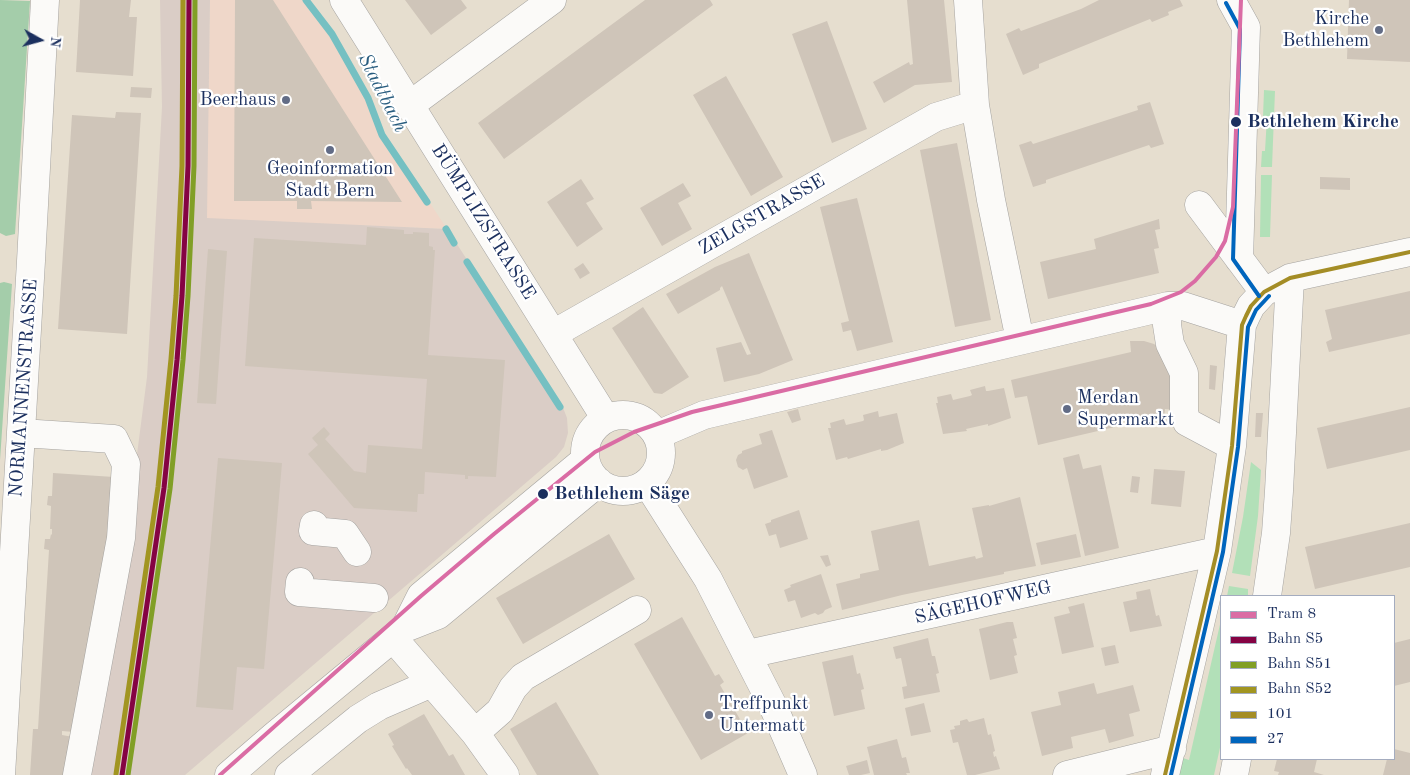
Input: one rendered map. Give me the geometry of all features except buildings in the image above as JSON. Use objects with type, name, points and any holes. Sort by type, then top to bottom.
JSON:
[{"type":"street","name":"NORMANNENSTRASSE","points":[[0,775],[45,0]]},
{"type":"street","name":"BÜMPLIZSTRASSE","points":[[344,0],[606,419]]},
{"type":"street","points":[[410,105],[552,0]]},
{"type":"street","points":[[968,0],[976,105],[994,216],[1020,340]]},
{"type":"street","points":[[1231,0],[1246,27],[1239,258]]},
{"type":"street","name":"ZELGSTRASSE","points":[[553,334],[936,117],[976,105]]},
{"type":"street","points":[[1199,205],[1264,292]]},
{"type":"street","points":[[1165,775],[1217,551],[1232,446],[1242,325],[1251,306],[1264,292],[1290,278],[1410,252]]},
{"type":"street","points":[[1267,595],[1276,533],[1290,278]]},
{"type":"street","points":[[1168,306],[1167,324],[1170,344],[1184,373],[1184,412],[1188,422],[1232,446]]},
{"type":"street","points":[[657,435],[704,414],[1168,306],[1183,306],[1242,325]]},
{"type":"street","points":[[616,416],[635,417],[650,426],[657,435],[660,445],[660,460],[655,475],[647,483],[634,490],[619,491],[609,489],[592,471],[587,441],[591,432],[606,419],[616,416]]},
{"type":"street","points":[[21,433],[114,439],[126,464],[121,538],[77,775]]},
{"type":"street","points":[[230,775],[280,731],[399,633],[438,616],[592,471]]},
{"type":"street","points":[[647,483],[708,579],[774,706],[803,775]]},
{"type":"street","points":[[313,535],[345,534],[357,552]]},
{"type":"street","name":"SÄGEHOFWEG","points":[[748,654],[1217,551]]},
{"type":"street","points":[[299,594],[374,598]]},
{"type":"street","points":[[474,733],[500,711],[513,688],[523,677],[637,610]]},
{"type":"street","points":[[399,633],[432,683],[506,775]]},
{"type":"street","points":[[289,775],[358,718],[379,706],[432,683]]},
{"type":"street","points":[[1067,775],[1172,749]]},
{"type":"street","points":[[1234,775],[1237,760]]},
{"type":"shaded area","points":[[160,0],[210,0],[207,218],[447,229],[562,405],[567,418],[568,433],[564,447],[556,457],[185,775],[85,775],[119,594],[147,377],[162,107]]},
{"type":"shaded area","points":[[210,0],[310,0],[333,31],[360,77],[370,96],[384,133],[447,229],[206,219]]},
{"type":"green space","points":[[0,0],[30,1],[15,234],[6,236],[0,233]]},
{"type":"green space","points":[[1264,90],[1275,91],[1272,167],[1261,167],[1262,151],[1265,151],[1267,117],[1263,117]]},
{"type":"green space","points":[[1261,175],[1272,175],[1270,237],[1260,237]]},
{"type":"green space","points":[[0,283],[12,284],[0,460]]},
{"type":"green space","points":[[1251,462],[1261,470],[1258,516],[1250,576],[1232,573]]},
{"type":"green space","points":[[1229,586],[1248,589],[1248,595],[1227,595]]},
{"type":"green space","points":[[1220,624],[1220,748],[1214,775],[1179,775],[1183,758],[1189,760]]},
{"type":"waterway","name":"Stadtbach","points":[[306,0],[332,34],[368,98],[382,135],[427,202]]},
{"type":"waterway","name":"Stadtbach","points":[[446,229],[454,243]]},
{"type":"waterway","name":"Stadtbach","points":[[467,262],[560,407]]},
{"type":"tram line","name":"8","points":[[220,775],[421,596],[494,534],[595,452],[634,432],[692,412],[1151,304],[1181,292],[1195,281],[1216,257],[1225,241],[1233,207],[1241,0]]},
{"type":"rail line","name":"S52","points":[[116,774],[158,487],[171,359],[182,166],[183,0]]},
{"type":"rail line","name":"S5","points":[[122,775],[164,488],[177,360],[188,166],[189,0]]},
{"type":"rail line","name":"S51","points":[[128,775],[170,489],[183,360],[194,166],[195,0]]},
{"type":"transit line","name":"27","points":[[1226,3],[1240,29],[1233,259],[1259,296]]},
{"type":"transit line","name":"101","points":[[1165,775],[1217,551],[1232,446],[1242,325],[1246,316],[1251,306],[1264,292],[1290,278],[1410,252]]},
{"type":"transit line","name":"27","points":[[1171,775],[1223,552],[1238,447],[1248,327],[1256,310],[1269,296]]},
{"type":"place","name":"Kirche Bethlehem","points":[[1379,30]]},
{"type":"place","name":"Beerhaus","points":[[286,100]]},
{"type":"place","name":"Bethlehem Kirche","points":[[1236,122]]},
{"type":"place","name":"Geoinformation Stadt Bern","points":[[330,150]]},
{"type":"place","name":"Merdan Supermarkt","points":[[1067,409]]},
{"type":"place","name":"Bethlehem Säge","points":[[543,494]]},
{"type":"place","name":"Treffpunkt Untermatt","points":[[709,715]]}]
